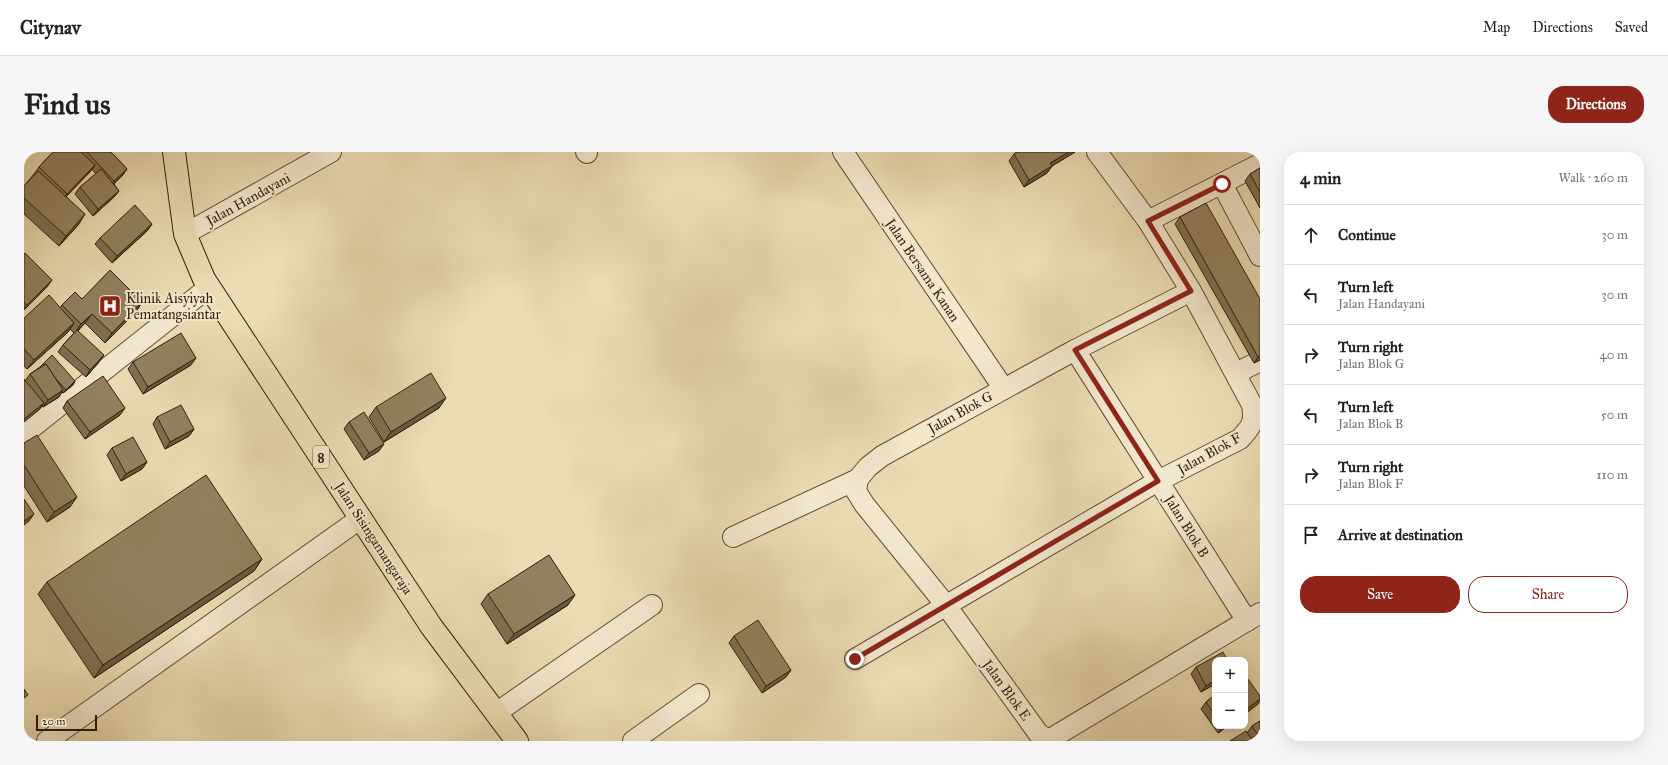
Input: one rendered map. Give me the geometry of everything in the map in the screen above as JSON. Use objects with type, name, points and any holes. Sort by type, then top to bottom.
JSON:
[{"type":"highway","name":"Jalan Sisingamangaraja","points":[[174,152],[185,234],[204,279],[431,626],[517,741]]},
{"type":"street","name":"Jalan Handayani","points":[[185,234],[331,152]]},
{"type":"street","name":"Jalan Bersama Kanan","points":[[843,152],[1004,389]]},
{"type":"street","points":[[1097,152],[1148,221],[1191,291],[1236,373],[1260,361]]},
{"type":"street","points":[[1148,221],[1260,164]]},
{"type":"street","points":[[1222,184],[1260,256]]},
{"type":"street","points":[[24,434],[210,287]]},
{"type":"street","name":"Jalan Blok G","points":[[733,537],[858,479],[868,466],[882,456],[1075,350],[1191,291]]},
{"type":"street","name":"Jalan Blok B","points":[[1075,350],[1158,481],[1255,619]]},
{"type":"street","name":"Jalan Blok F","points":[[855,659],[945,604],[1158,481],[1240,439],[1250,428],[1254,418],[1252,404],[1236,373]]},
{"type":"street","name":"Jalan Blok E","points":[[858,479],[856,491],[864,504],[945,604],[1038,734],[1045,738],[1052,738],[1255,619]]},
{"type":"street","points":[[47,741],[361,518]]},
{"type":"street","points":[[496,713],[652,605]]},
{"type":"street","points":[[633,741],[699,694]]},
{"type":"building","points":[[53,152],[81,152],[95,165],[67,194],[39,167]]},
{"type":"building","points":[[87,152],[111,152],[127,169],[114,181]]},
{"type":"building","points":[[1017,152],[1069,152],[1050,163],[1052,166],[1029,180],[1014,154]]},
{"type":"building","points":[[1260,168],[1260,192],[1250,174]]},
{"type":"building","points":[[101,169],[119,191],[98,209],[80,187]]},
{"type":"building","points":[[38,171],[85,214],[66,236],[24,198],[24,186]]},
{"type":"building","points":[[1206,203],[1260,299],[1260,356],[1258,357],[1180,217]]},
{"type":"building","points":[[135,205],[152,224],[117,256],[100,238]]},
{"type":"building","points":[[25,253],[52,280],[27,305],[24,302]]},
{"type":"building","points":[[110,270],[142,302],[112,333],[92,314],[81,324],[62,305],[75,292],[82,299]]},
{"type":"building","points":[[49,295],[74,323],[34,360],[24,349],[24,318]]},
{"type":"building","points":[[77,330],[104,355],[90,370],[63,345]]},
{"type":"building","points":[[181,333],[196,358],[148,387],[133,362]]},
{"type":"building","points":[[52,355],[75,381],[66,390],[55,378],[46,364],[43,364]]},
{"type":"building","points":[[46,364],[63,390],[48,400],[30,374]]},
{"type":"building","points":[[431,373],[446,398],[391,432],[376,407]]},
{"type":"building","points":[[103,376],[125,408],[90,432],[67,401]]},
{"type":"building","points":[[24,379],[44,403],[24,419]]},
{"type":"building","points":[[181,405],[194,429],[170,442],[157,417]]},
{"type":"building","points":[[364,412],[384,444],[369,453],[349,422]]},
{"type":"building","points":[[37,435],[77,497],[54,512],[24,465],[24,443]]},
{"type":"building","points":[[133,437],[147,462],[126,474],[112,448]]},
{"type":"building","points":[[206,475],[262,559],[103,665],[47,582]]},
{"type":"building","points":[[24,499],[34,514],[24,521]]},
{"type":"building","points":[[549,555],[575,595],[514,634],[488,594]]},
{"type":"building","points":[[758,620],[791,670],[766,686],[734,636]]},
{"type":"building","points":[[1223,652],[1226,657],[1214,657]]},
{"type":"building","points":[[1212,658],[1212,682],[1206,686],[1196,667]]},
{"type":"building","points":[[1248,679],[1260,696],[1260,699],[1248,708]]},
{"type":"building","points":[[24,689],[28,695],[24,698]]},
{"type":"building","points":[[1212,697],[1212,711],[1206,702]]},
{"type":"building","points":[[1260,721],[1260,738],[1252,726]]},
{"type":"building","points":[[1246,731],[1253,741],[1230,741]]},
{"type":"place","name":"Klinik Aisyiyah Pematangsiantar","points":[[110,306]]},
{"type":"route","points":[[855,659],[945,604],[1158,481],[1075,350],[1191,291],[1148,221],[1222,184]]}]
